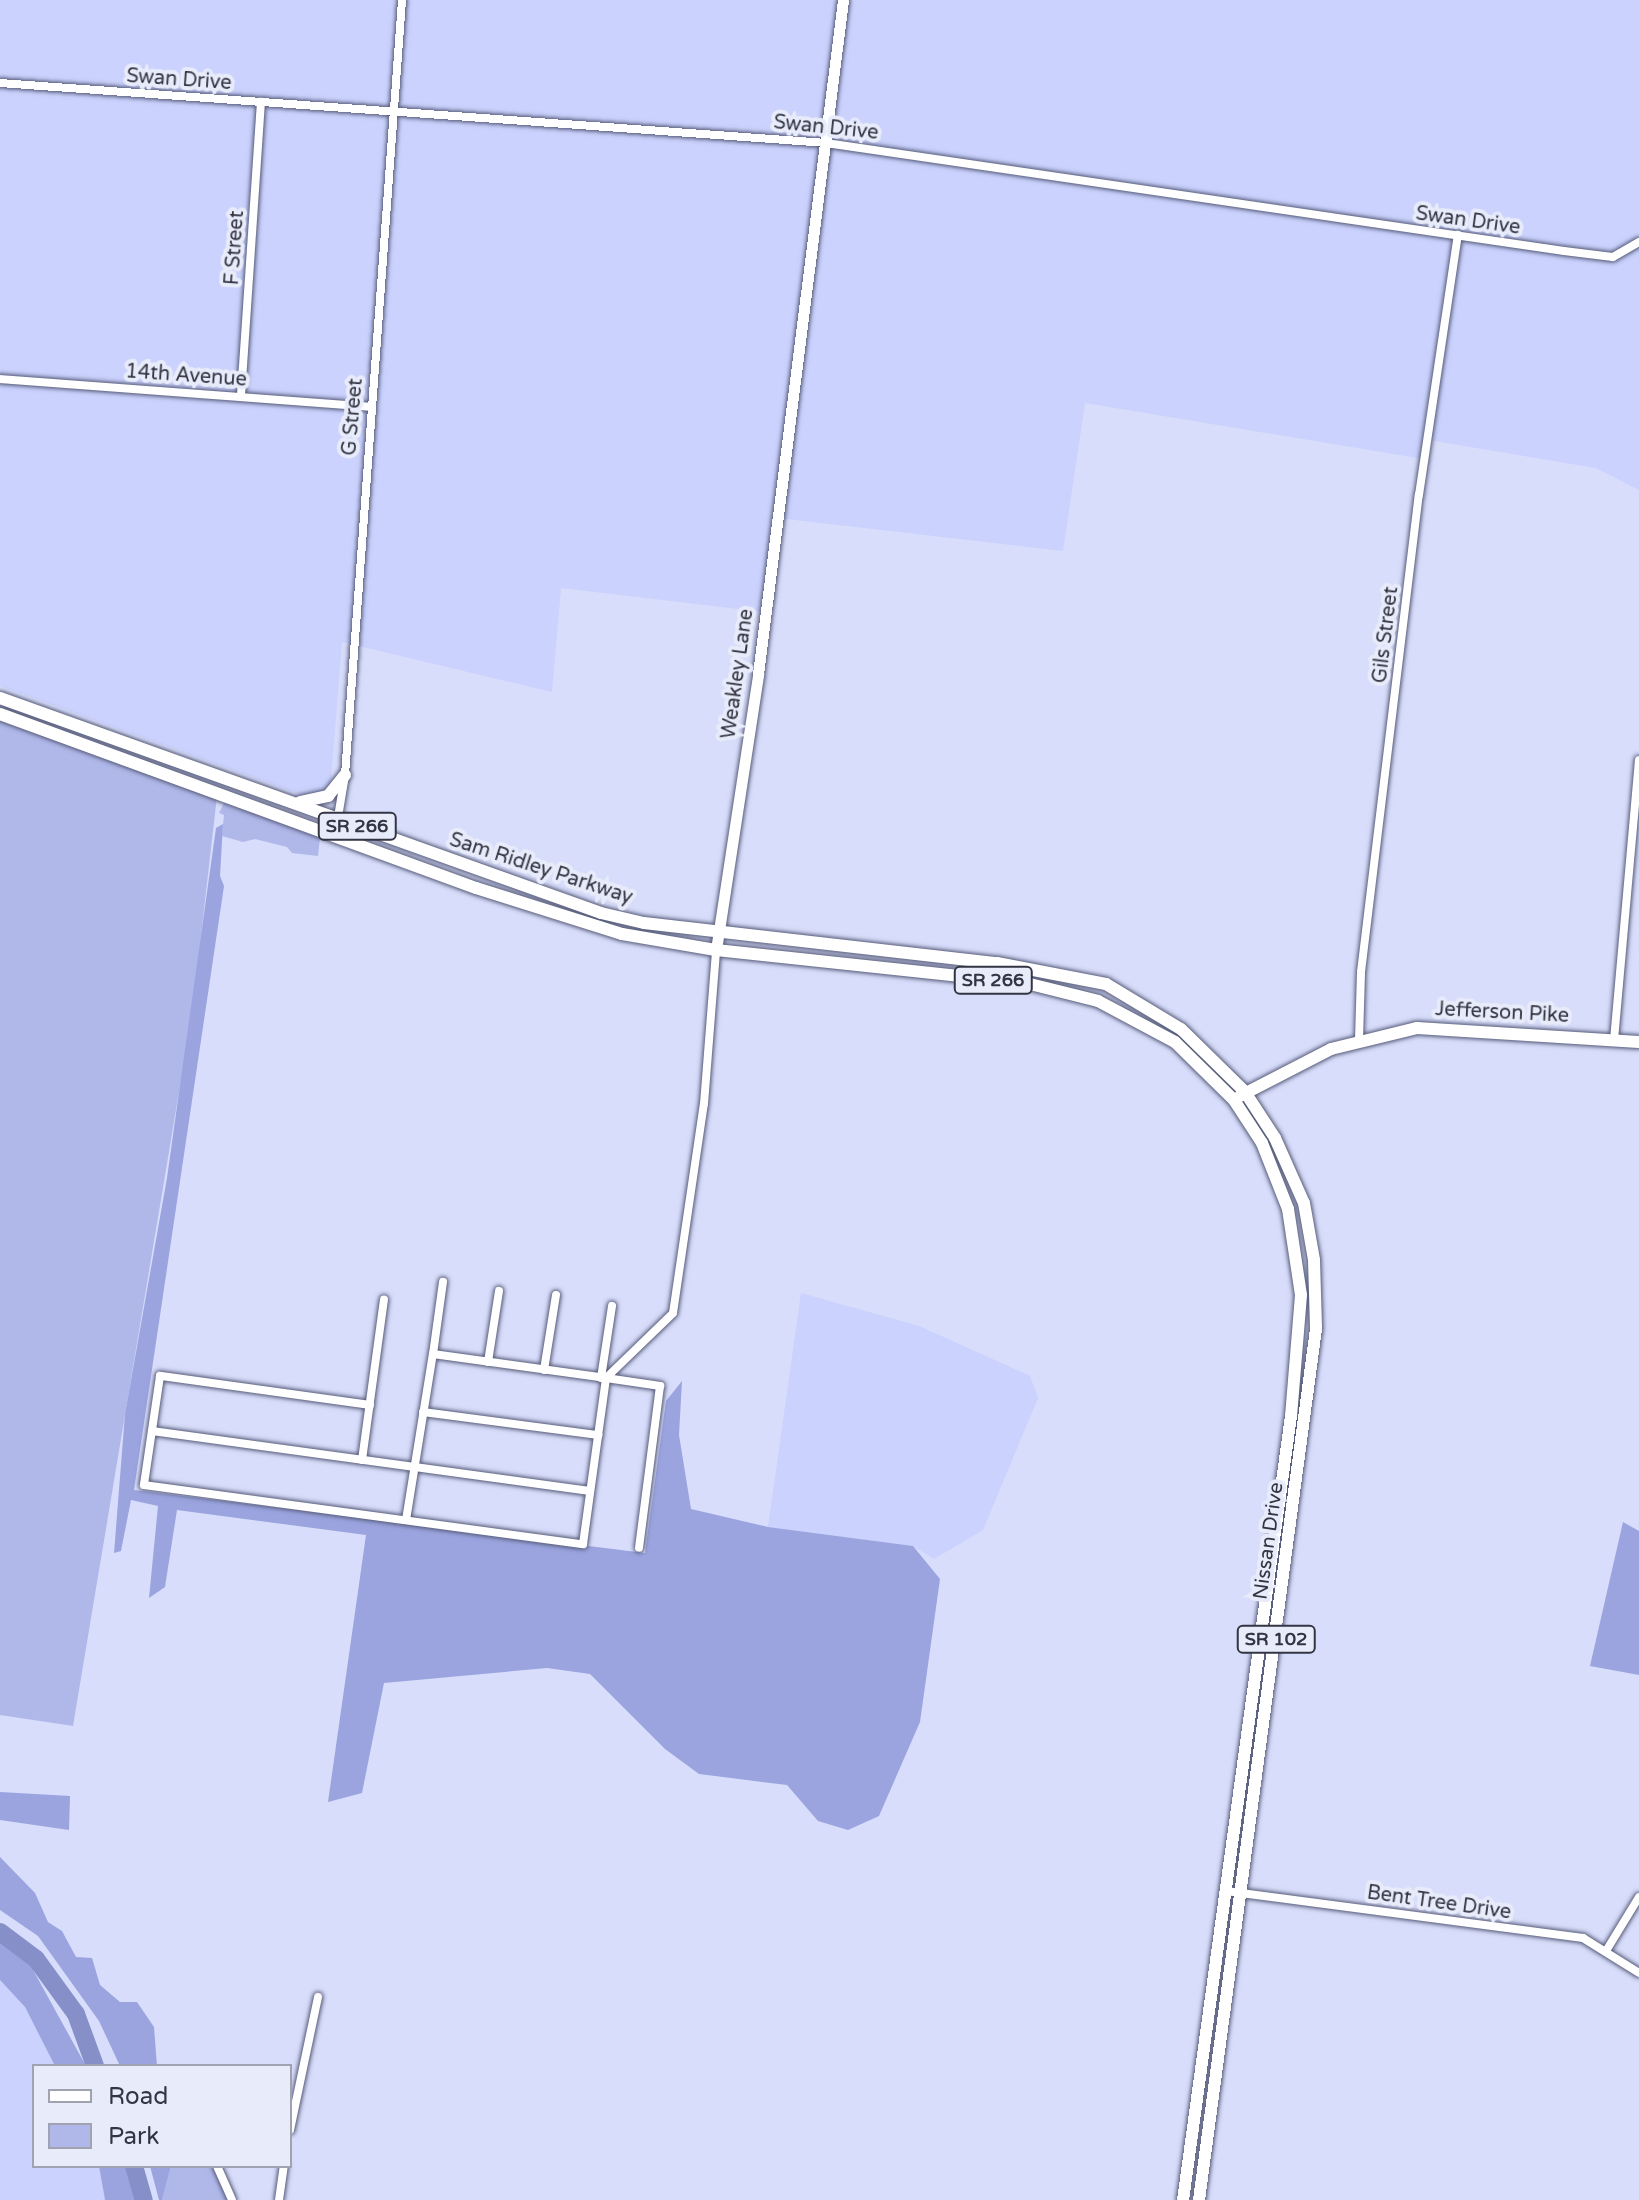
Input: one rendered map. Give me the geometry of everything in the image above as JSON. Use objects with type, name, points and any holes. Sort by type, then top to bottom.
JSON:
[{"type":"main road","name":"Weakley Lane","points":[[716,950],[843,0]]},
{"type":"main road","name":"Sam Ridley Parkway","points":[[0,698],[593,911],[644,923],[997,963],[1106,984],[1181,1029],[1240,1096]]},
{"type":"main road","name":"Sam Ridley Parkway","points":[[0,714],[558,915],[622,934],[716,950],[1026,983],[1098,1001],[1175,1042],[1240,1096]]},
{"type":"main road","points":[[288,802],[314,803],[328,796],[345,775]]},
{"type":"main road","name":"Jefferson Pike","points":[[1240,1096],[1307,1059],[1359,1040],[1449,1027],[1639,1042]]},
{"type":"main road","name":"Nissan Drive","points":[[1183,2200],[1291,1416],[1301,1295],[1288,1209],[1240,1096]]},
{"type":"main road","name":"Nissan Drive","points":[[1199,2200],[1316,1329],[1314,1260],[1304,1203],[1275,1138],[1240,1096]]},
{"type":"street","name":"G Street","points":[[335,835],[341,821],[345,775],[369,407],[402,0]]},
{"type":"street","name":"Swan Drive","points":[[0,83],[826,143],[1613,257],[1639,242]]},
{"type":"street","name":"F Street","points":[[241,395],[261,102]]},
{"type":"street","name":"Gils Street","points":[[1359,1040],[1361,972],[1418,506],[1458,235]]},
{"type":"street","name":"14th Avenue","points":[[0,379],[369,407]]},
{"type":"street","points":[[1614,1040],[1634,876],[1639,760]]},
{"type":"street","name":"Weakley Lane","points":[[603,1378],[647,1343],[673,1313],[704,1104],[716,950]]},
{"type":"street","points":[[406,1520],[443,1282]]},
{"type":"street","points":[[488,1362],[499,1291]]},
{"type":"street","points":[[544,1370],[556,1295]]},
{"type":"street","points":[[362,1460],[384,1300]]},
{"type":"street","points":[[370,1405],[160,1376],[144,1485],[583,1544],[612,1306]]},
{"type":"street","points":[[433,1354],[660,1386],[639,1548]]},
{"type":"street","points":[[423,1412],[598,1435]]},
{"type":"street","points":[[152,1431],[590,1491]]},
{"type":"street","name":"Bent Tree Drive","points":[[1226,1891],[1583,1938],[1639,1973]]},
{"type":"street","points":[[1606,1951],[1639,1897]]},
{"type":"street","points":[[292,2120],[318,1997]]},
{"type":"street","points":[[218,2168],[232,2200]]},
{"type":"street","points":[[279,2200],[284,2168]]},
{"type":"shaded area","points":[[0,0],[1639,0],[1639,490],[1596,468],[1428,440],[1424,459],[1085,403],[1063,551],[778,518],[765,612],[561,588],[552,692],[342,642],[329,805],[0,686]]},
{"type":"shaded area","points":[[223,824],[220,876],[224,886],[134,1490],[645,1553],[666,1401],[682,1381],[679,1435],[691,1509],[768,1527],[913,1546],[940,1579],[920,1722],[879,1816],[848,1830],[818,1821],[787,1785],[699,1774],[665,1749],[590,1674],[547,1668],[384,1683],[362,1793],[328,1802],[366,1535],[177,1510],[165,1587],[149,1598],[158,1506],[131,1500],[121,1551],[114,1553],[125,1414],[167,1178],[216,828]]},
{"type":"shaded area","points":[[801,1293],[919,1326],[1030,1376],[1038,1398],[983,1530],[934,1559],[913,1546],[768,1527]]},
{"type":"shaded area","points":[[1623,1522],[1639,1531],[1639,1675],[1590,1666]]},
{"type":"shaded area","points":[[0,1792],[70,1796],[69,1830],[0,1820]]},
{"type":"shaded area","points":[[0,1857],[35,1893],[48,1922],[62,1931],[76,1957],[92,1958],[100,1985],[120,2002],[137,2002],[154,2027],[157,2064],[119,2064],[99,2021],[38,1936],[0,1910]]},
{"type":"shaded area","points":[[0,1940],[27,1959],[85,2064],[54,2064],[25,2007],[0,1980]]},
{"type":"shaded area","points":[[0,1980],[25,2007],[54,2064],[32,2064],[32,2168],[99,2168],[105,2200],[0,2200]]},
{"type":"shaded area","points":[[99,2168],[129,2168],[136,2200],[105,2200]]},
{"type":"shaded area","points":[[151,2168],[170,2168],[162,2200],[159,2200]]},
{"type":"green space","points":[[0,721],[217,796],[192,1014],[73,1726],[0,1715]]},
{"type":"green space","points":[[225,801],[320,837],[318,856],[292,853],[287,847],[255,839],[243,842],[222,836],[224,815],[219,813]]},
{"type":"green space","points":[[170,2168],[213,2168],[228,2200],[162,2200]]},
{"type":"waterway","points":[[0,1932],[36,1959],[76,2014],[94,2064]]},
{"type":"waterway","points":[[135,2168],[144,2200]]}]
